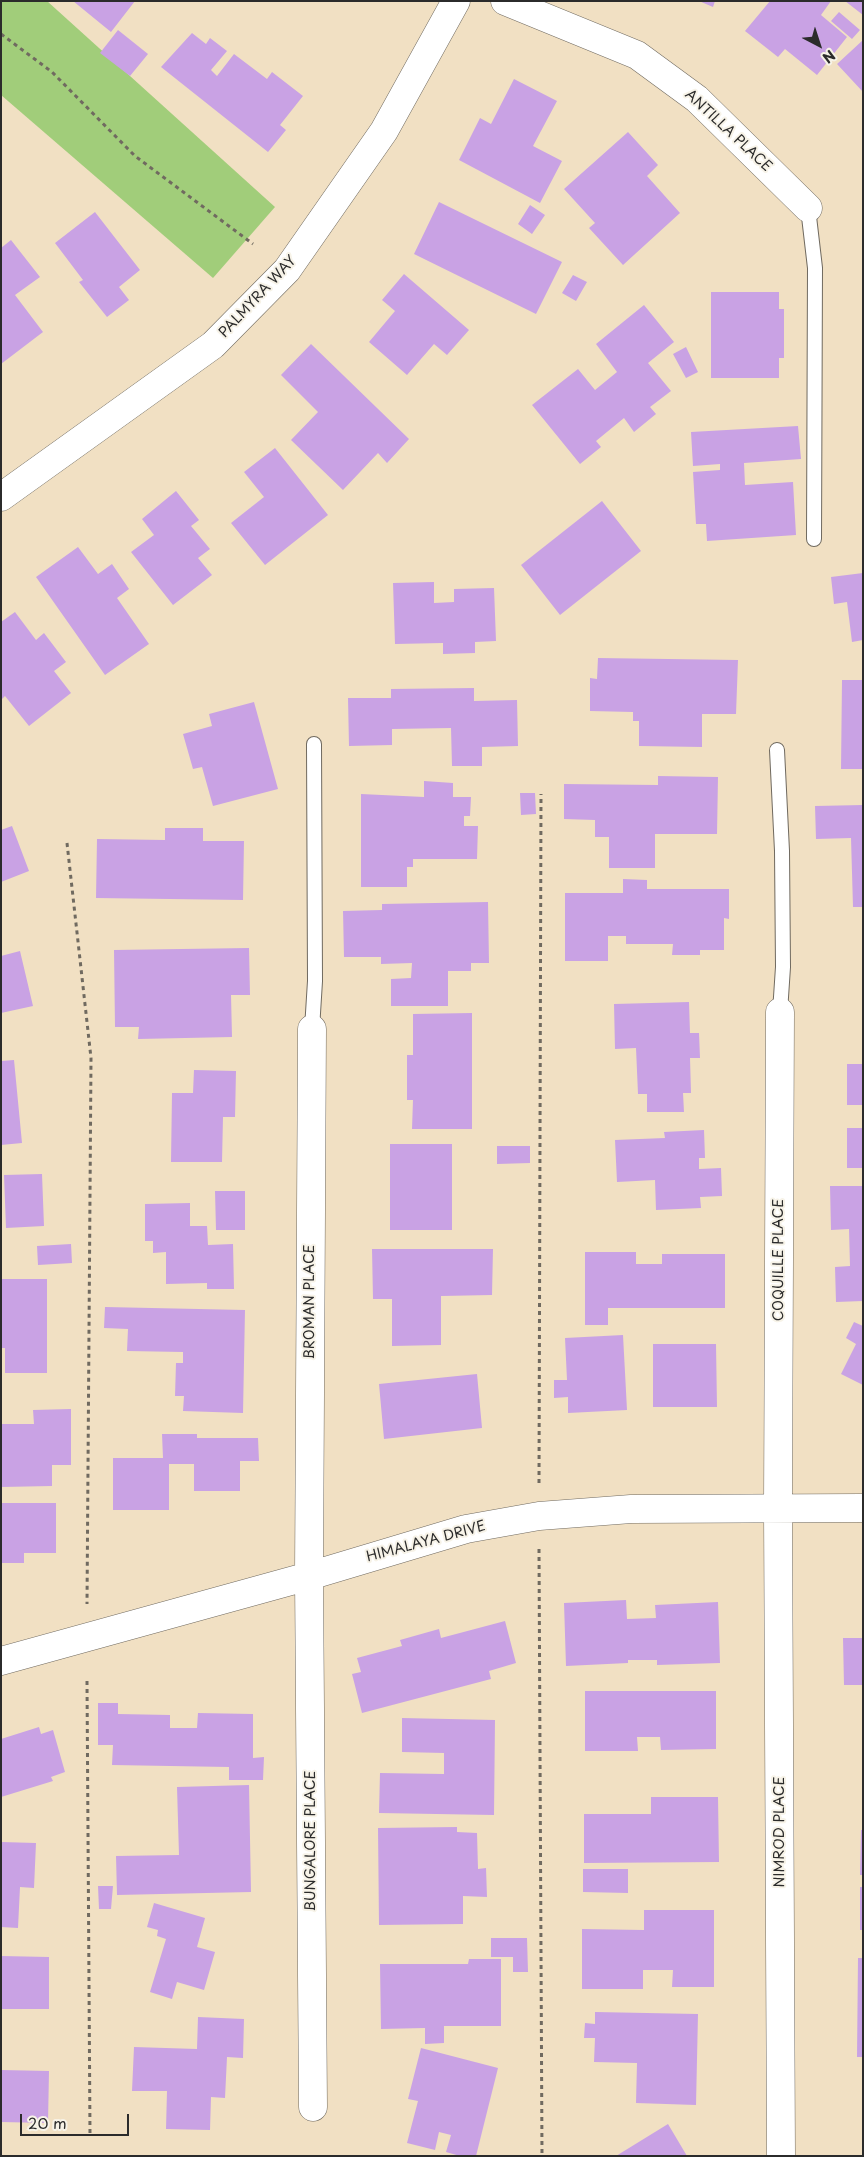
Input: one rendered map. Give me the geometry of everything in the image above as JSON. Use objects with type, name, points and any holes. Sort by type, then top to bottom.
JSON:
[{"type":"street","name":"PALMYRA WAY","points":[[1,497],[213,345],[287,270],[384,131],[456,1]]},
{"type":"street","name":"ANTILLA PLACE","points":[[505,1],[637,55],[697,99],[808,208]]},
{"type":"street","name":"COQUILLE PLACE","points":[[778,1508],[780,1012]]},
{"type":"street","name":"BROMAN PLACE","points":[[309,1576],[312,1029]]},
{"type":"street","name":"NIMROD PLACE","points":[[778,1508],[781,2156]]},
{"type":"street","name":"HIMALAYA DRIVE","points":[[1,1660],[309,1576],[466,1529],[539,1516],[631,1509],[863,1508]]},
{"type":"street","name":"BUNGALORE PLACE","points":[[309,1576],[313,2107]]},
{"type":"lane","points":[[808,208],[815,268],[814,539]]},
{"type":"lane","points":[[312,1029],[315,981],[314,744]]},
{"type":"lane","points":[[777,750],[782,851],[780,1012]]},
{"type":"path","points":[[1,34],[52,72],[135,156],[254,244]]},
{"type":"path","points":[[541,794],[539,1516],[542,2156]]},
{"type":"path","points":[[67,844],[91,1058],[87,1637]]},
{"type":"path","points":[[87,1681],[90,2134]]},
{"type":"green space","points":[[1,1],[47,1],[275,207],[213,278],[1,95]]},
{"type":"building","points":[[73,1],[135,1],[111,32]]},
{"type":"building","points":[[699,1],[715,1],[713,7]]},
{"type":"building","points":[[770,1],[831,1],[821,15],[847,37],[817,75],[785,49],[778,57],[745,31]]},
{"type":"building","points":[[845,1],[863,1],[863,15]]},
{"type":"building","points":[[839,12],[860,30],[852,39],[831,21]]},
{"type":"building","points":[[118,30],[148,54],[130,76],[100,53]]},
{"type":"building","points":[[192,33],[206,44],[210,38],[227,51],[211,70],[217,76],[234,54],[267,79],[272,72],[303,96],[280,125],[286,130],[268,152],[161,67]]},
{"type":"building","points":[[863,40],[863,92],[837,64]]},
{"type":"building","points":[[514,79],[557,101],[533,146],[562,161],[540,203],[459,160],[480,118],[491,124]]},
{"type":"building","points":[[628,132],[658,165],[647,176],[680,213],[623,265],[589,228],[595,223],[564,189]]},
{"type":"building","points":[[439,202],[562,262],[536,314],[414,254]]},
{"type":"building","points":[[530,205],[545,215],[532,234],[518,224]]},
{"type":"building","points":[[95,212],[140,270],[119,287],[129,300],[107,317],[79,282],[83,280],[55,243]]},
{"type":"building","points":[[11,240],[40,277],[15,295],[43,332],[1,364],[1,248]]},
{"type":"building","points":[[404,274],[469,330],[447,355],[434,344],[407,375],[369,342],[395,311],[382,300]]},
{"type":"building","points":[[573,275],[587,282],[576,301],[562,293]]},
{"type":"building","points":[[711,292],[779,292],[779,309],[784,309],[784,358],[779,358],[779,378],[711,378]]},
{"type":"building","points":[[644,305],[674,342],[648,363],[671,391],[650,407],[656,414],[634,432],[624,418],[596,441],[601,447],[580,464],[532,405],[578,369],[595,390],[617,372],[596,344]]},
{"type":"building","points":[[311,344],[409,439],[387,463],[378,453],[343,490],[291,440],[318,412],[281,375]]},
{"type":"building","points":[[686,347],[698,372],[686,378],[673,354]]},
{"type":"building","points":[[798,426],[801,459],[744,463],[745,485],[793,482],[796,535],[707,541],[706,524],[696,524],[693,472],[720,470],[720,464],[693,466],[691,432]]},
{"type":"building","points":[[275,448],[328,515],[265,565],[231,523],[264,497],[244,472]]},
{"type":"building","points":[[176,491],[199,520],[191,526],[210,549],[198,558],[212,575],[173,605],[131,552],[154,535],[142,519]]},
{"type":"building","points":[[602,501],[641,551],[560,615],[521,565]]},
{"type":"building","points":[[78,547],[98,574],[112,564],[129,589],[117,598],[149,644],[105,675],[36,577]]},
{"type":"building","points":[[863,573],[863,640],[852,642],[847,602],[834,604],[831,577]]},
{"type":"building","points":[[434,582],[434,603],[454,602],[454,589],[494,588],[496,641],[475,642],[475,653],[443,654],[443,643],[395,644],[393,583]]},
{"type":"building","points":[[15,612],[36,640],[44,633],[66,662],[54,671],[71,693],[29,726],[5,696],[1,700],[1,622]]},
{"type":"building","points":[[598,658],[738,660],[736,714],[702,714],[702,747],[639,746],[639,721],[633,721],[633,712],[590,711],[590,678],[597,679]]},
{"type":"building","points":[[842,680],[863,680],[863,769],[841,769]]},
{"type":"building","points":[[474,688],[474,701],[517,700],[518,746],[482,747],[482,766],[452,766],[451,728],[392,729],[392,745],[349,746],[348,698],[391,698],[391,689]]},
{"type":"building","points":[[254,702],[278,789],[213,806],[202,767],[193,769],[183,734],[212,726],[209,714]]},
{"type":"building","points":[[658,776],[718,777],[717,834],[655,834],[655,868],[609,868],[609,837],[595,837],[595,820],[564,819],[564,784],[658,785]]},
{"type":"building","points":[[424,781],[453,783],[453,797],[471,797],[470,816],[464,816],[464,826],[478,826],[477,859],[413,859],[413,867],[407,867],[407,887],[361,887],[361,794],[424,797]]},
{"type":"building","points":[[520,793],[535,793],[536,814],[521,815]]},
{"type":"building","points":[[863,805],[863,907],[853,907],[851,838],[816,839],[815,806]]},
{"type":"building","points":[[12,826],[29,871],[1,882],[1,830]]},
{"type":"building","points":[[165,828],[203,828],[203,841],[244,841],[243,900],[96,898],[97,839],[165,840]]},
{"type":"building","points":[[623,879],[647,880],[647,889],[729,889],[729,919],[724,918],[724,950],[700,950],[700,955],[672,955],[673,944],[626,944],[626,936],[608,936],[608,961],[565,961],[565,893],[623,893]]},
{"type":"building","points":[[488,902],[489,963],[471,963],[471,971],[448,971],[448,1006],[391,1006],[391,979],[411,978],[412,963],[381,964],[381,957],[344,957],[343,911],[382,910],[382,904]]},
{"type":"building","points":[[249,948],[250,995],[231,995],[232,1037],[138,1039],[139,1027],[115,1027],[114,950]]},
{"type":"building","points":[[20,951],[33,1006],[1,1013],[1,956]]},
{"type":"building","points":[[689,1002],[690,1033],[699,1033],[700,1058],[690,1058],[691,1093],[683,1093],[684,1112],[647,1112],[647,1094],[638,1094],[636,1048],[615,1049],[614,1004]]},
{"type":"building","points":[[472,1013],[472,1129],[412,1129],[413,1100],[407,1100],[407,1055],[413,1055],[413,1014]]},
{"type":"building","points":[[14,1060],[22,1143],[1,1145],[1,1061]]},
{"type":"building","points":[[847,1064],[863,1064],[863,1105],[847,1105]]},
{"type":"building","points":[[194,1070],[236,1071],[235,1117],[223,1117],[222,1162],[171,1162],[172,1093],[193,1093]]},
{"type":"building","points":[[847,1128],[863,1128],[863,1168],[847,1168]]},
{"type":"building","points":[[704,1130],[705,1158],[699,1158],[699,1169],[721,1168],[722,1196],[700,1197],[701,1208],[656,1210],[655,1180],[617,1182],[615,1140],[665,1138],[664,1132]]},
{"type":"building","points":[[390,1144],[452,1144],[452,1230],[390,1230]]},
{"type":"building","points":[[497,1146],[530,1146],[530,1163],[497,1164]]},
{"type":"building","points":[[42,1174],[44,1226],[6,1228],[4,1175]]},
{"type":"building","points":[[830,1186],[863,1186],[863,1301],[836,1302],[835,1267],[850,1266],[849,1229],[831,1230]]},
{"type":"building","points":[[215,1191],[245,1191],[245,1230],[216,1230]]},
{"type":"building","points":[[190,1203],[190,1226],[207,1226],[208,1245],[233,1244],[234,1289],[207,1289],[207,1283],[166,1284],[166,1252],[153,1253],[153,1241],[145,1241],[145,1204]]},
{"type":"building","points":[[71,1244],[72,1263],[38,1265],[37,1246]]},
{"type":"building","points":[[372,1249],[493,1249],[492,1295],[441,1296],[441,1345],[392,1346],[392,1299],[373,1299]]},
{"type":"building","points":[[585,1252],[636,1252],[636,1264],[662,1264],[662,1254],[725,1254],[725,1308],[608,1308],[608,1325],[585,1325]]},
{"type":"building","points":[[1,1279],[47,1279],[47,1373],[5,1373],[5,1348],[1,1348]]},
{"type":"building","points":[[105,1307],[245,1310],[243,1413],[183,1411],[184,1396],[175,1396],[176,1363],[183,1363],[183,1352],[127,1351],[128,1329],[104,1328]]},
{"type":"building","points":[[854,1322],[863,1326],[863,1385],[841,1374],[856,1344],[846,1338]]},
{"type":"building","points":[[623,1335],[627,1410],[568,1413],[568,1397],[554,1398],[554,1380],[567,1380],[565,1338]]},
{"type":"building","points":[[653,1344],[716,1344],[717,1407],[653,1407]]},
{"type":"building","points":[[477,1374],[482,1428],[384,1439],[379,1384]]},
{"type":"building","points":[[71,1409],[71,1465],[52,1465],[52,1486],[1,1487],[1,1424],[34,1424],[33,1410]]},
{"type":"building","points":[[162,1434],[197,1434],[197,1438],[258,1438],[259,1461],[240,1461],[240,1491],[194,1491],[194,1464],[169,1464],[169,1510],[113,1510],[113,1458],[163,1458]]},
{"type":"building","points":[[1,1503],[56,1503],[56,1553],[24,1553],[24,1563],[1,1563]]},
{"type":"building","points":[[626,1600],[627,1619],[656,1618],[655,1605],[718,1602],[720,1663],[657,1665],[657,1660],[628,1660],[628,1663],[566,1666],[564,1603]]},
{"type":"building","points":[[505,1621],[516,1663],[489,1671],[491,1679],[362,1713],[352,1674],[361,1672],[357,1658],[402,1646],[400,1640],[439,1629],[441,1638]]},
{"type":"building","points":[[843,1638],[863,1638],[863,1685],[844,1685]]},
{"type":"building","points":[[585,1691],[716,1691],[716,1749],[661,1750],[660,1737],[637,1737],[638,1751],[585,1751]]},
{"type":"building","points":[[98,1703],[118,1703],[118,1714],[170,1715],[170,1728],[197,1728],[198,1713],[253,1714],[253,1758],[264,1757],[263,1780],[229,1780],[229,1767],[112,1765],[113,1745],[98,1745]]},
{"type":"building","points":[[402,1718],[495,1720],[494,1815],[379,1813],[380,1773],[444,1774],[444,1753],[402,1752]]},
{"type":"building","points":[[39,1727],[41,1734],[53,1730],[65,1772],[51,1777],[53,1781],[1,1797],[1,1739]]},
{"type":"building","points":[[249,1785],[251,1892],[117,1895],[116,1856],[179,1855],[177,1787]]},
{"type":"building","points":[[651,1797],[718,1797],[719,1862],[584,1863],[584,1814],[651,1814]]},
{"type":"building","points":[[457,1827],[457,1832],[477,1833],[478,1869],[486,1868],[487,1897],[463,1896],[463,1924],[379,1925],[378,1828]]},
{"type":"building","points":[[861,1830],[863,1830],[863,1875],[860,1875]]},
{"type":"building","points":[[1,1842],[36,1843],[34,1888],[20,1887],[18,1928],[1,1927]]},
{"type":"building","points":[[583,1869],[628,1869],[628,1893],[583,1892]]},
{"type":"building","points":[[98,1886],[113,1886],[111,1909],[99,1909]]},
{"type":"building","points":[[860,1887],[863,1887],[863,1930],[860,1930]]},
{"type":"building","points":[[154,1903],[205,1918],[197,1947],[215,1952],[204,1990],[177,1982],[172,1999],[150,1992],[166,1939],[157,1936],[158,1930],[147,1927]]},
{"type":"building","points":[[644,1910],[714,1910],[714,1987],[672,1987],[673,1970],[643,1970],[643,1989],[582,1989],[582,1929],[644,1930]]},
{"type":"building","points":[[491,1938],[527,1938],[528,1972],[513,1972],[513,1957],[491,1957]]},
{"type":"building","points":[[1,1956],[49,1957],[49,2009],[1,2009]]},
{"type":"building","points":[[858,1958],[863,1958],[863,2057],[857,2057]]},
{"type":"building","points":[[469,1959],[501,1959],[501,2026],[444,2026],[444,2043],[425,2044],[425,2028],[381,2029],[380,1964],[468,1964]]},
{"type":"building","points":[[595,2012],[698,2014],[696,2105],[636,2103],[637,2063],[594,2062],[595,2038],[584,2038],[585,2023],[595,2024]]},
{"type":"building","points":[[198,2017],[244,2019],[243,2058],[227,2057],[225,2098],[211,2097],[210,2130],[166,2129],[167,2091],[132,2091],[134,2047],[197,2049]]},
{"type":"building","points":[[421,2048],[498,2068],[476,2156],[460,2156],[446,2152],[451,2135],[439,2132],[435,2150],[407,2143],[418,2101],[408,2099]]},
{"type":"building","points":[[1,2070],[49,2071],[48,2123],[1,2122]]},
{"type":"building","points":[[668,2124],[687,2156],[616,2156]]}]
